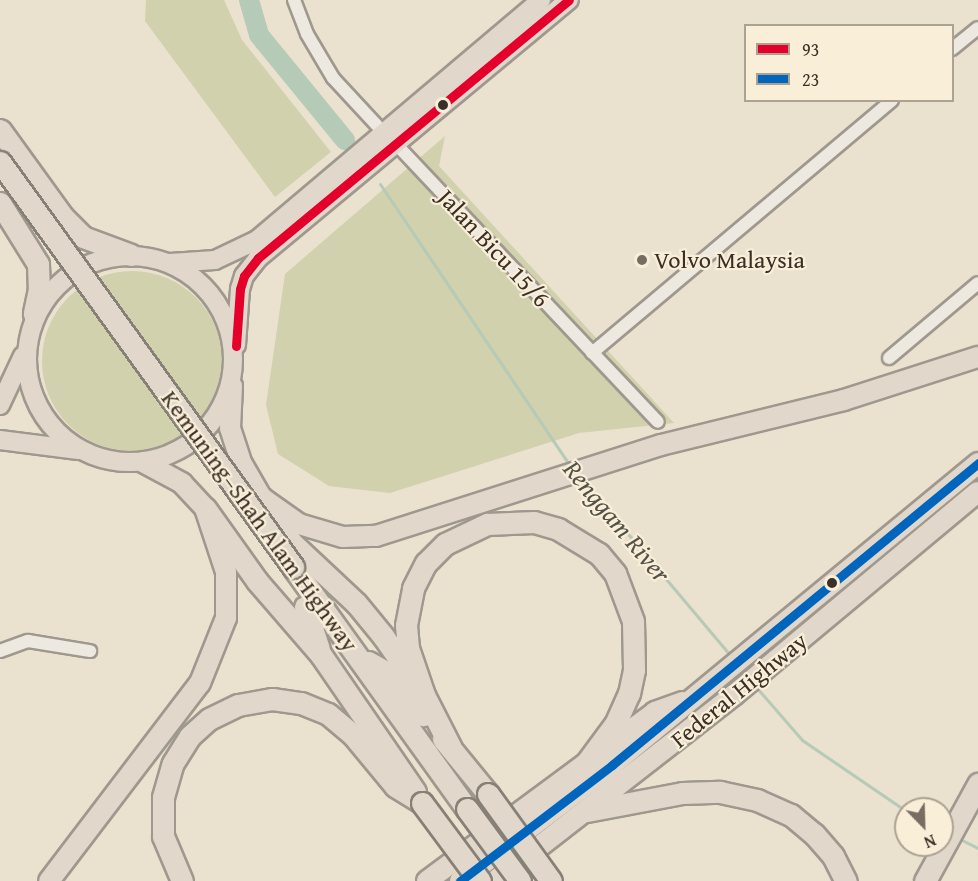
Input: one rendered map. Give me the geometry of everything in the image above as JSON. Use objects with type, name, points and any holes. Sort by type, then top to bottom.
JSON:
[{"type":"highway","points":[[0,130],[63,217],[83,237],[130,255]]},
{"type":"highway","name":"Kemuning–Shah Alam Highway","points":[[0,162],[288,572],[305,607],[462,813],[520,881]]},
{"type":"highway","name":"Kemuning–Shah Alam Highway","points":[[0,183],[288,572],[357,656],[462,813],[502,881]]},
{"type":"highway","points":[[0,203],[38,264],[39,289],[34,313]]},
{"type":"highway","points":[[262,498],[316,532],[343,537],[376,536],[603,463],[844,400],[978,357]]},
{"type":"highway","points":[[232,386],[230,428],[242,464],[272,519],[295,546],[356,603],[423,695],[451,748]]},
{"type":"highway","points":[[143,462],[182,483],[205,508],[257,581],[321,655],[422,803],[480,881]]},
{"type":"highway","name":"Federal Highway","points":[[460,881],[509,847],[698,696],[978,463]]},
{"type":"highway","name":"Federal Highway","points":[[495,881],[734,695],[978,492]]},
{"type":"highway","points":[[49,881],[200,683],[220,642],[226,618],[226,572],[205,508]]},
{"type":"highway","points":[[423,695],[408,648],[406,625],[413,588],[426,564],[445,544],[487,524],[534,522],[558,529],[599,554],[615,573],[633,621],[634,670],[629,693],[615,724],[584,766]]},
{"type":"highway","points":[[305,607],[321,655]]},
{"type":"highway","points":[[357,656],[388,673],[488,794],[550,881]]},
{"type":"highway","points":[[427,881],[655,712],[698,696]]},
{"type":"highway","points":[[182,881],[163,836],[163,797],[173,763],[190,736],[209,719],[238,705],[272,699],[301,703],[328,714],[353,735],[395,786],[422,803]]},
{"type":"highway","points":[[925,881],[974,791]]},
{"type":"highway","points":[[587,811],[682,793],[720,792],[757,801],[791,815],[814,834],[833,856],[846,881]]},
{"type":"main road","points":[[0,440],[83,451],[112,461],[143,462],[182,449],[214,422],[232,386],[240,289],[248,270],[541,0]]},
{"type":"main road","points":[[0,405],[17,377],[34,313],[61,281],[81,267],[99,259],[130,255],[170,263],[215,260],[257,240],[568,0]]},
{"type":"main road","points":[[170,263],[212,300],[236,346]]},
{"type":"main road","points":[[25,350],[27,373],[44,417],[61,436],[83,451]]},
{"type":"street","name":"Jalan Bicu 15/6","points":[[294,0],[307,34],[333,78],[658,422]]},
{"type":"street","points":[[954,47],[978,28]]},
{"type":"street","points":[[592,353],[890,102]]},
{"type":"street","points":[[889,358],[978,283]]},
{"type":"street","points":[[0,651],[27,641],[90,651]]},
{"type":"green space","points":[[146,0],[224,0],[242,40],[331,152],[275,197],[145,21]]},
{"type":"green space","points":[[445,136],[439,166],[674,423],[579,433],[390,493],[329,486],[278,454],[266,405],[285,274]]},
{"type":"green space","points":[[132,271],[150,272],[167,278],[196,297],[215,326],[221,343],[221,379],[215,396],[196,425],[167,444],[150,450],[132,451],[114,450],[97,444],[68,425],[49,396],[43,379],[42,361],[43,343],[49,326],[68,297],[97,278],[114,272]]},
{"type":"waterway","name":"Renggam River","points":[[249,0],[259,35],[345,140]]},
{"type":"waterway","name":"Renggam River","points":[[380,184],[570,466]]},
{"type":"waterway","name":"Renggam River","points":[[581,478],[731,656]]},
{"type":"waterway","name":"Renggam River","points":[[756,687],[802,740],[894,803]]},
{"type":"waterway","name":"Renggam River","points":[[958,838],[978,848]]},
{"type":"transit line","name":"93","points":[[236,346],[240,289],[244,276],[258,258],[569,0]]},
{"type":"transit line","name":"23","points":[[460,881],[612,765],[978,463]]},
{"type":"place","name":"Volvo Malaysia","points":[[642,260]]}]
